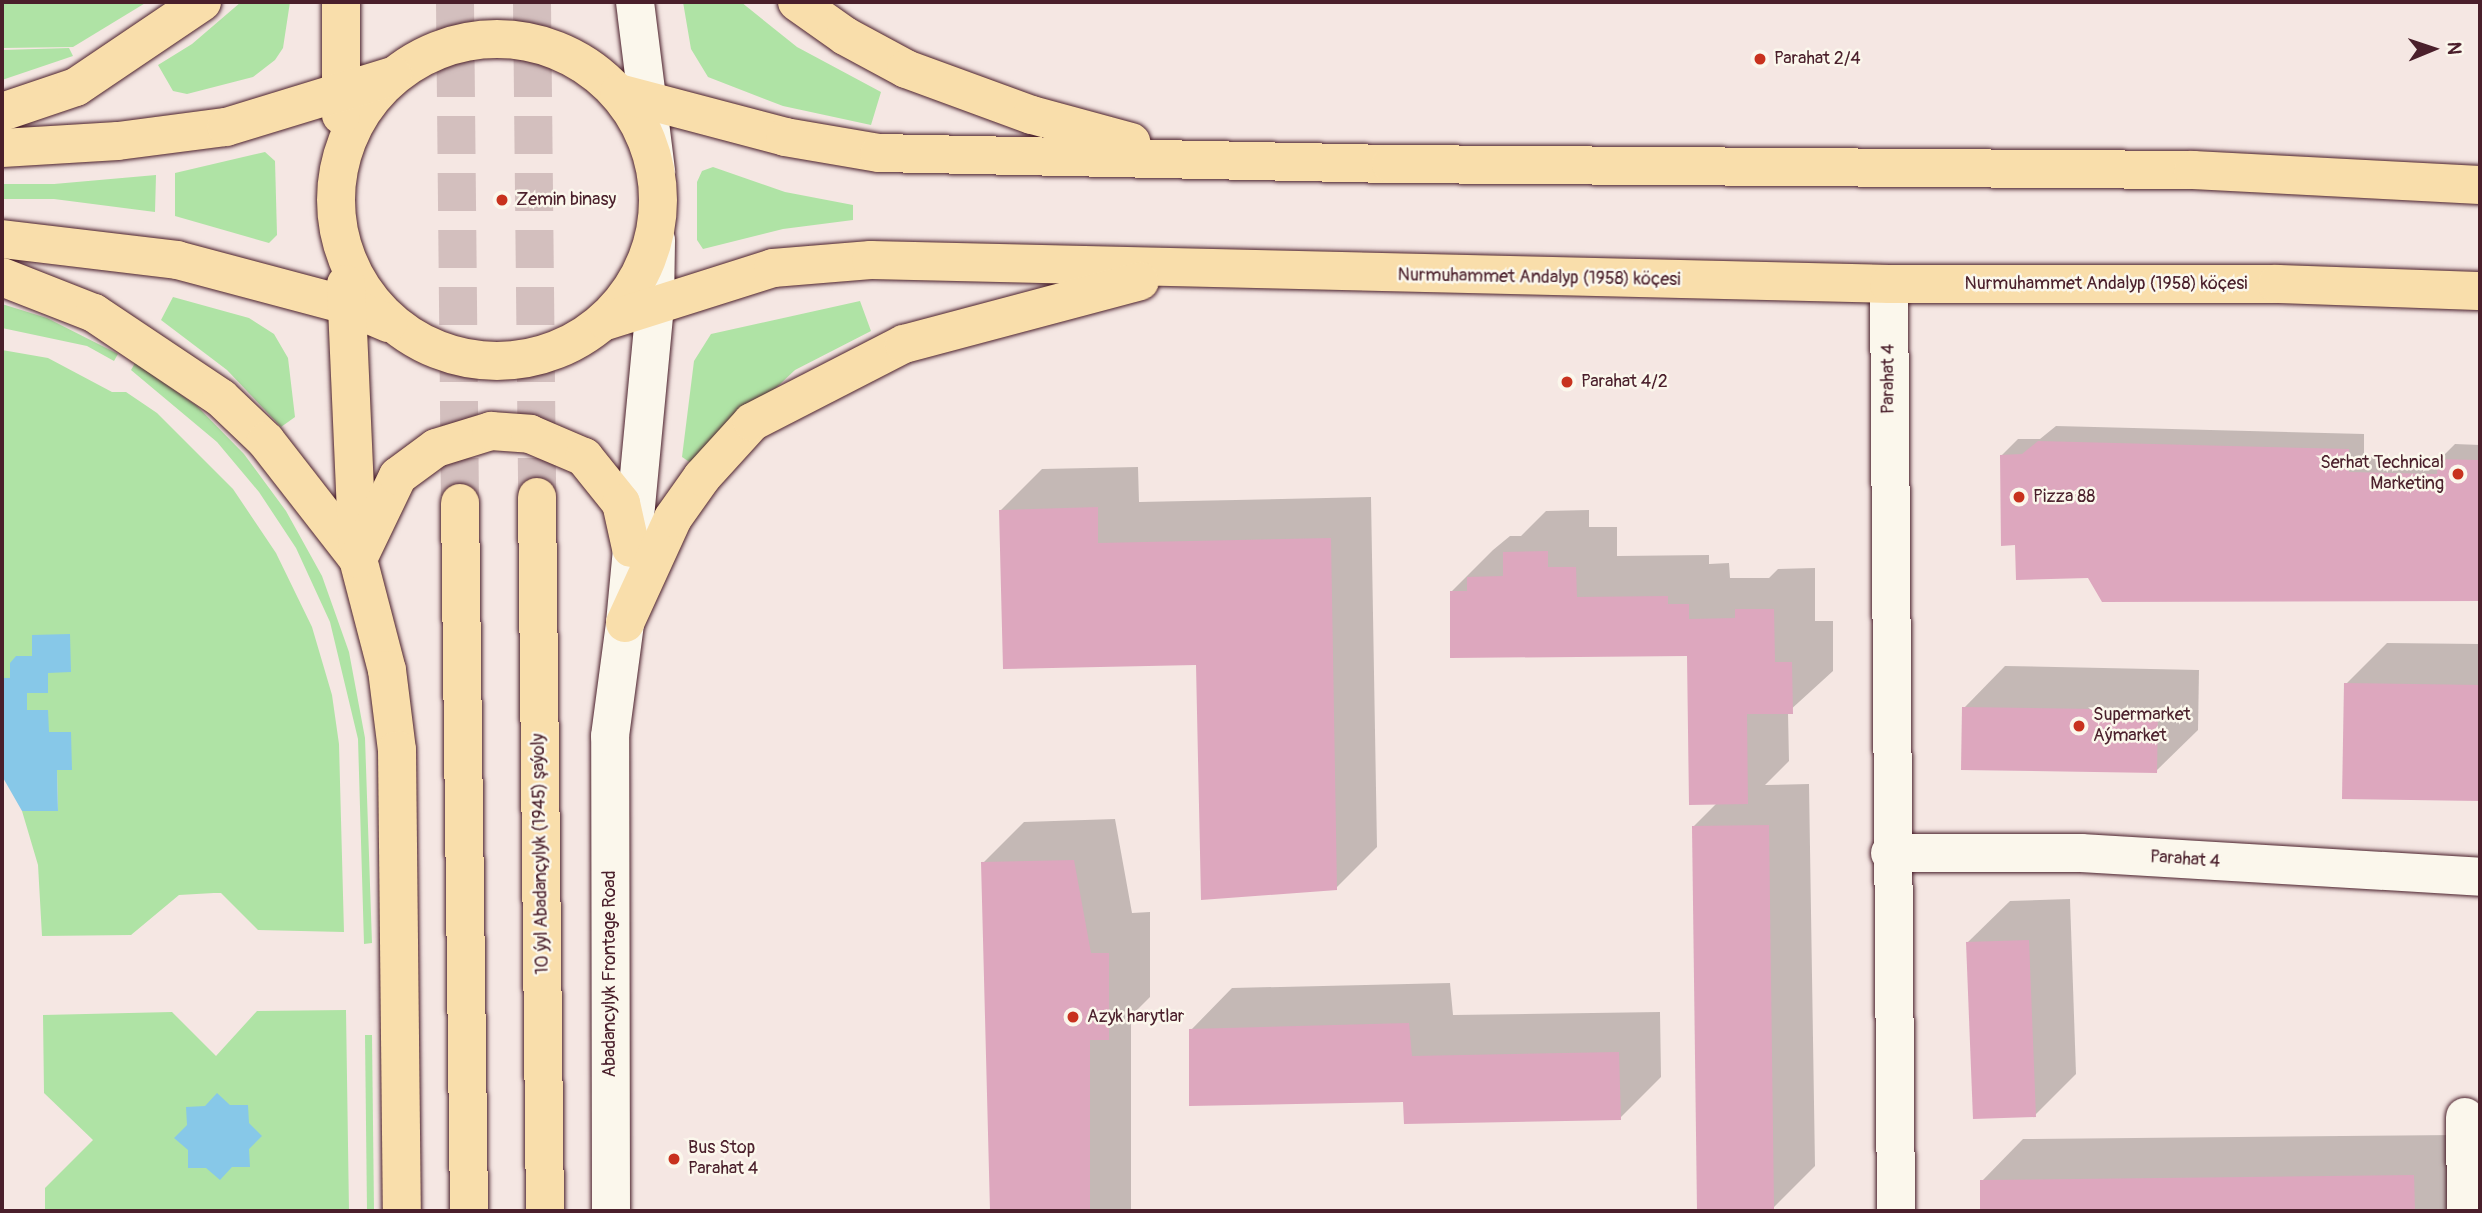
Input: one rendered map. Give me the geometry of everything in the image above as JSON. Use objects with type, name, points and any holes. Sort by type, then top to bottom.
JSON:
[{"type":"main road","points":[[2,112],[76,86],[202,2]]},
{"type":"main road","points":[[341,2],[342,92],[335,210],[347,261],[346,305],[358,559],[387,670],[397,750],[402,1211]]},
{"type":"main road","points":[[797,2],[845,36],[906,69],[1032,115],[1187,157]]},
{"type":"main road","points":[[2,148],[177,135],[226,127],[393,75],[437,50],[485,38],[535,43],[582,62],[634,99],[785,137],[879,153],[1187,157],[1391,164],[2193,170],[2480,185]]},
{"type":"main road","points":[[340,160],[360,113],[393,75]]},
{"type":"main road","points":[[2,239],[177,260],[346,305],[460,359],[512,362],[562,349],[606,321],[638,280],[656,240],[656,171],[634,99]]},
{"type":"main road","points":[[2371,179],[2480,163]]},
{"type":"main road","name":"Nurmuhammet Andalyp (1958) köçesi","points":[[606,321],[773,268],[871,260],[1179,271],[1889,284],[2277,284],[2359,289],[2480,291]]},
{"type":"main road","points":[[347,261],[373,305],[397,328]]},
{"type":"main road","points":[[625,623],[673,518],[702,477],[752,422],[904,344],[1179,271]]},
{"type":"main road","points":[[2,277],[94,313],[221,398],[265,441],[358,559]]},
{"type":"main road","points":[[2359,289],[2480,314]]},
{"type":"main road","points":[[358,559],[398,476],[436,447],[491,431],[530,434],[584,457],[621,503],[631,548]]},
{"type":"main road","name":"10 ýyl Abadançylyk (1945) şaýoly","points":[[537,497],[545,1211]]},
{"type":"main road","points":[[460,503],[469,1211]]},
{"type":"street","points":[[634,99],[635,2]]},
{"type":"street","points":[[625,623],[654,305],[656,240]]},
{"type":"street","name":"Parahat 4","points":[[1889,284],[1890,853],[1896,1211]]},
{"type":"street","name":"Abadancylyk Frontage Road","points":[[611,1211],[610,736],[625,623]]},
{"type":"street","name":"Parahat 4","points":[[1890,853],[2081,853],[2480,877]]},
{"type":"street","points":[[2465,1116],[2466,1211]]},
{"type":"green space","points":[[2,2],[147,2],[73,47],[2,48]]},
{"type":"green space","points":[[241,2],[290,2],[283,48],[275,60],[253,77],[187,94],[173,91],[158,65],[192,44]]},
{"type":"green space","points":[[683,2],[741,2],[797,47],[881,92],[871,125],[783,106],[708,77],[691,49]]},
{"type":"green space","points":[[69,48],[73,56],[2,80],[2,50]]},
{"type":"green space","points":[[265,152],[275,161],[277,235],[269,243],[175,216],[175,173]]},
{"type":"green space","points":[[713,167],[785,192],[853,205],[853,220],[783,229],[703,249],[697,240],[697,182],[702,171]]},
{"type":"green space","points":[[156,175],[155,212],[54,199],[2,199],[2,184],[54,184]]},
{"type":"green space","points":[[173,297],[249,318],[274,334],[288,358],[295,417],[281,427],[227,370],[161,320]]},
{"type":"green space","points":[[860,301],[871,331],[795,370],[694,465],[682,457],[694,361],[711,334]]},
{"type":"green space","points":[[2,304],[47,318],[118,354],[114,361],[87,346],[2,328]]},
{"type":"green space","points":[[2,350],[48,358],[112,392],[126,392],[157,413],[233,489],[276,553],[312,627],[332,695],[339,744],[344,932],[258,930],[221,893],[214,893],[179,895],[131,935],[42,936],[38,865],[22,811],[58,810],[57,770],[71,732],[48,732],[27,710],[27,693],[48,672],[70,672],[70,634],[32,656],[10,678],[2,678]]},
{"type":"green space","points":[[135,363],[197,406],[244,454],[286,511],[322,576],[349,652],[365,738],[372,943],[364,944],[358,739],[330,622],[296,548],[259,492],[217,442],[131,370]]},
{"type":"green space","points":[[346,1010],[349,1211],[45,1211],[45,1188],[93,1140],[44,1093],[43,1015],[172,1012],[216,1056],[257,1011]]},
{"type":"green space","points":[[365,1035],[372,1035],[374,1211],[367,1211]]},
{"type":"water","points":[[70,634],[71,672],[48,673],[48,693],[27,693],[27,710],[48,710],[49,732],[71,732],[72,770],[57,770],[58,811],[22,811],[2,776],[2,678],[10,678],[10,663],[16,656],[32,656],[32,635]]},
{"type":"water","points":[[217,1093],[230,1105],[248,1105],[249,1123],[262,1136],[249,1149],[250,1167],[232,1167],[220,1180],[206,1168],[188,1168],[188,1150],[174,1138],[187,1125],[186,1107],[205,1106]]},
{"type":"building","points":[[2038,441],[2349,449],[2349,472],[2437,474],[2438,459],[2480,460],[2480,601],[2102,602],[2088,578],[2016,580],[2015,545],[2001,546],[2000,455],[2022,454]]},
{"type":"building","points":[[1098,507],[1098,543],[1331,538],[1337,890],[1201,900],[1196,665],[1003,669],[999,510]]},
{"type":"building","points":[[1548,551],[1548,567],[1576,567],[1577,597],[1668,596],[1668,604],[1689,604],[1689,619],[1735,618],[1735,609],[1774,609],[1775,662],[1792,662],[1793,714],[1747,714],[1748,804],[1689,805],[1687,656],[1450,658],[1450,591],[1467,591],[1467,577],[1503,576],[1503,552]]},
{"type":"building","points":[[2344,683],[2480,685],[2480,801],[2342,799]]},
{"type":"building","points":[[1962,707],[2158,710],[2157,773],[1961,770]]},
{"type":"building","points":[[1769,825],[1774,1209],[1697,1210],[1692,826]]},
{"type":"building","points":[[1074,860],[1091,953],[1109,953],[1109,1040],[1090,1040],[1090,1211],[990,1211],[981,862]]},
{"type":"building","points":[[2029,940],[2036,1117],[1973,1119],[1966,942]]},
{"type":"building","points":[[1409,1023],[1412,1056],[1619,1052],[1621,1120],[1404,1124],[1403,1102],[1189,1106],[1189,1029]]},
{"type":"building","points":[[2414,1175],[2415,1211],[1980,1211],[1980,1180]]},
{"type":"tunnel","points":[[455,2],[460,503]]},
{"type":"tunnel","points":[[532,2],[537,497]]},
{"type":"place","name":"Parahat 2/4","points":[[1760,59]]},
{"type":"place","name":"Zemin binasy","points":[[502,200]]},
{"type":"place","name":"Parahat 4/2","points":[[1567,382]]},
{"type":"place","name":"Serhat Technical Marketing","points":[[2458,474]]},
{"type":"place","name":"Pizza 88","points":[[2019,497]]},
{"type":"place","name":"Supermarket Aýmarket","points":[[2079,726]]},
{"type":"place","name":"Azyk harytlar","points":[[1073,1017]]},
{"type":"place","name":"Bus Stop Parahat 4","points":[[674,1159]]}]
